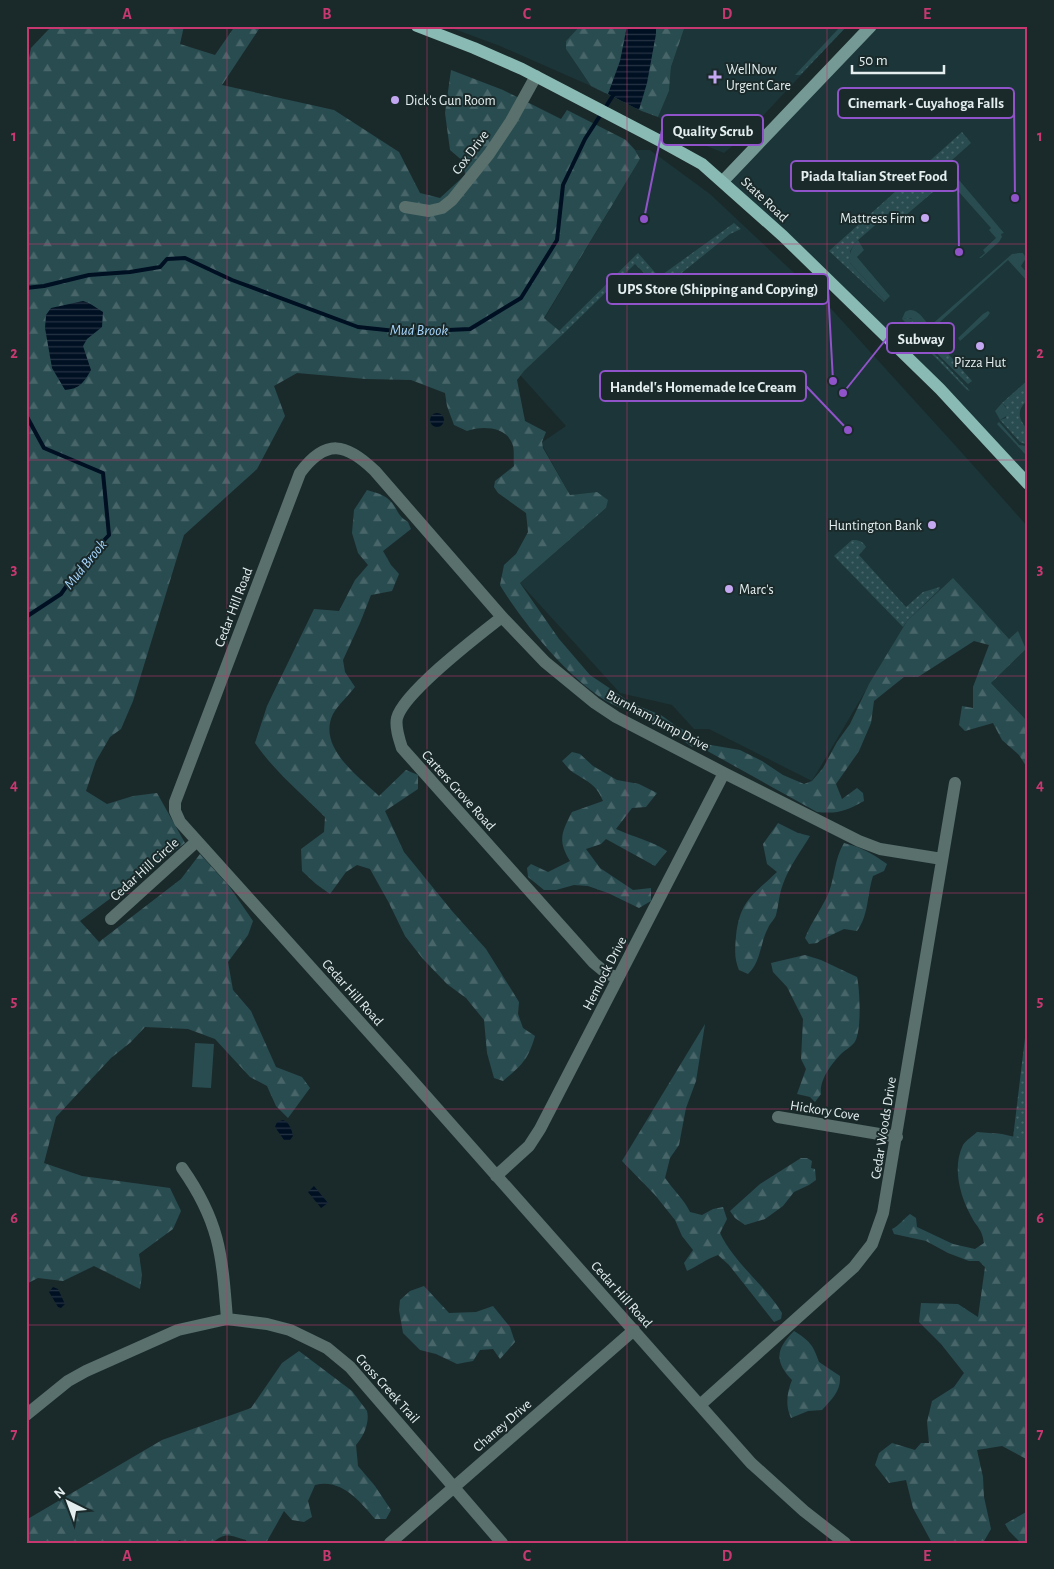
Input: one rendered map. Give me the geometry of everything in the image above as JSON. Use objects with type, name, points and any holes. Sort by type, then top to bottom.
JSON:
[{"type":"main road","name":"State Road","points":[[417,26],[474,48],[536,76],[664,142],[702,164],[783,236],[940,389],[1028,484]]},
{"type":"main road","points":[[723,181],[871,26]]},
{"type":"street","name":"Cox Drive","points":[[405,207],[429,211],[442,208],[452,200],[489,154],[511,121],[536,76]]},
{"type":"street","name":"Cedar Hill Road","points":[[397,496],[360,457],[351,451],[340,448],[318,454],[310,460],[300,473],[175,802],[175,811],[180,822],[700,1405],[772,1483],[808,1515],[845,1543]]},
{"type":"street","name":"Burnham Jump Drive","points":[[397,496],[502,617],[545,662],[594,703],[616,717],[869,846],[942,859]]},
{"type":"street","name":"Carters Grove Road","points":[[502,617],[416,690],[402,708],[397,718],[397,732],[402,748],[594,963],[606,973],[618,978]]},
{"type":"street","name":"Hemlock Drive","points":[[496,1176],[529,1146],[540,1130],[724,773]]},
{"type":"street","name":"Cedar Woods Drive","points":[[700,1405],[842,1280],[867,1252],[876,1234],[884,1213],[955,783]]},
{"type":"street","name":"Cedar Hill Circle","points":[[111,919],[198,841]]},
{"type":"street","name":"Hickory Cove","points":[[778,1117],[897,1137]]},
{"type":"street","points":[[182,1168],[205,1203],[216,1232],[224,1272],[226,1319]]},
{"type":"street","name":"Cross Creek Trail","points":[[26,1415],[68,1381],[86,1371],[178,1330],[226,1319],[267,1324],[290,1330],[327,1348],[364,1381],[502,1543]]},
{"type":"street","name":"Chaney Drive","points":[[390,1543],[634,1330]]},
{"type":"shaded area","points":[[446,26],[580,26],[566,41],[572,58],[591,86],[500,46]]},
{"type":"shaded area","points":[[627,26],[656,26],[647,83],[639,110],[608,94],[620,61]]},
{"type":"shaded area","points":[[685,26],[847,26],[742,138],[724,153],[694,141],[658,117],[669,91],[671,67]]},
{"type":"shaded area","points":[[871,26],[1028,26],[1028,484],[723,181]]},
{"type":"shaded area","points":[[635,150],[650,150],[710,194],[825,302],[1028,527],[1027,721],[991,683],[1026,649],[1018,632],[1009,640],[907,621],[812,781],[709,729],[694,729],[672,705],[620,693],[520,583],[606,508],[597,492],[570,495],[541,443],[566,426],[520,375],[562,334],[544,319],[640,159]]},
{"type":"shaded area","points":[[83,301],[103,312],[102,327],[87,339],[83,346],[91,370],[81,384],[65,390],[52,368],[45,328],[46,315],[51,308]]},
{"type":"shaded area","points":[[434,413],[440,413],[444,420],[440,427],[434,427],[430,423],[430,417]]},
{"type":"shaded area","points":[[283,1120],[289,1124],[292,1131],[293,1136],[290,1140],[284,1140],[275,1127],[277,1122]]},
{"type":"shaded area","points":[[314,1186],[328,1203],[321,1208],[308,1192]]},
{"type":"shaded area","points":[[53,1287],[58,1289],[65,1304],[61,1308],[58,1307],[49,1292]]},
{"type":"green space","points":[[55,26],[85,26],[91,28],[92,26],[184,26],[180,44],[215,55],[235,26],[261,26],[222,85],[334,110],[399,152],[420,193],[440,198],[465,175],[464,162],[450,150],[445,113],[451,70],[503,90],[561,119],[567,110],[626,140],[635,150],[640,159],[544,318],[563,334],[517,380],[525,421],[546,432],[542,442],[543,448],[570,495],[597,492],[608,500],[606,508],[520,583],[559,639],[590,675],[633,704],[661,715],[690,733],[697,742],[692,747],[672,732],[651,720],[612,704],[597,695],[565,667],[535,634],[500,585],[504,565],[516,554],[528,532],[526,513],[498,493],[494,487],[495,481],[514,466],[513,445],[509,437],[498,430],[479,428],[467,431],[454,425],[447,406],[445,393],[411,380],[366,379],[297,373],[274,386],[285,416],[257,469],[184,535],[133,701],[121,729],[110,737],[96,761],[86,791],[107,804],[133,796],[157,793],[185,843],[80,921],[99,942],[181,879],[200,854],[229,886],[253,921],[248,935],[228,962],[233,990],[251,1011],[276,1067],[302,1077],[310,1088],[288,1118],[276,1106],[267,1086],[250,1077],[215,1039],[188,1029],[145,1027],[131,1042],[111,1058],[56,1117],[44,1163],[82,1176],[170,1188],[181,1211],[173,1229],[139,1254],[142,1275],[140,1289],[94,1266],[63,1281],[38,1278],[26,1284],[26,62],[28,62],[31,48],[48,30]]},
{"type":"green space","points":[[580,26],[685,26],[671,67],[669,91],[658,117],[639,110],[591,86],[566,49],[566,41]]},
{"type":"green space","points":[[841,26],[847,26],[800,75],[795,75]]},
{"type":"green space","points":[[962,132],[971,143],[933,177],[940,186],[899,221],[889,213],[857,241],[850,251],[850,263],[884,302],[829,251]]},
{"type":"green space","points":[[954,179],[959,180],[1004,233],[1001,234],[1002,237],[999,242],[981,258],[979,258],[985,253],[983,250],[996,238],[989,230],[991,228],[950,182]]},
{"type":"green space","points":[[734,223],[741,229],[730,234],[663,288],[660,289],[635,264],[563,334],[559,331],[638,253],[659,277]]},
{"type":"green space","points":[[858,240],[864,250],[857,257],[890,296],[885,301],[850,263],[851,251]]},
{"type":"green space","points":[[1023,253],[1026,258],[1021,266],[1028,274],[1028,282],[1008,260],[929,332],[926,329],[919,328],[911,318],[902,319],[905,312],[913,310],[930,326],[1012,254]]},
{"type":"green space","points":[[988,311],[990,313],[987,317],[960,341],[958,338]]},
{"type":"green space","points":[[902,319],[913,319],[922,329],[926,329],[972,381],[968,384]]},
{"type":"green space","points":[[902,323],[943,362],[970,391],[904,327]]},
{"type":"green space","points":[[1028,380],[1028,400],[1020,411],[1020,418],[1028,430],[1028,445],[1020,442],[1000,420],[1006,418],[1006,407],[1002,403]]},
{"type":"green space","points":[[1002,403],[1007,409],[1008,415],[1000,420],[995,411]]},
{"type":"green space","points":[[999,422],[1019,445],[1026,446],[1028,457],[997,424]]},
{"type":"green space","points":[[367,490],[390,500],[403,519],[408,522],[411,529],[383,551],[399,574],[392,591],[371,595],[343,660],[345,672],[355,687],[333,714],[330,738],[342,760],[379,796],[406,770],[418,775],[418,789],[385,811],[404,852],[486,949],[519,1002],[518,1014],[523,1028],[535,1036],[524,1062],[503,1081],[494,1078],[487,1053],[484,1020],[466,998],[447,984],[423,959],[405,936],[370,869],[357,865],[346,872],[330,894],[302,871],[301,849],[324,832],[325,817],[280,773],[255,743],[267,706],[314,609],[339,611],[355,580],[368,565],[358,553],[352,533],[354,510]]},
{"type":"green space","points":[[852,540],[860,541],[865,545],[866,547],[859,555],[906,607],[923,592],[940,587],[903,627],[834,556]]},
{"type":"green space","points":[[953,578],[1009,639],[1018,631],[1026,649],[991,683],[1028,722],[1028,769],[1019,755],[1002,740],[993,723],[965,731],[959,725],[962,706],[973,708],[973,687],[989,645],[974,641],[918,677],[904,677],[874,701],[871,723],[859,751],[836,784],[842,799],[857,788],[863,793],[864,801],[847,809],[831,813],[817,812],[702,748],[705,744],[740,750],[762,761],[783,775],[804,784],[812,781],[823,768],[837,742],[850,724],[869,684],[907,621]]},
{"type":"green space","points":[[572,752],[580,754],[593,766],[617,780],[639,784],[657,793],[646,807],[632,808],[616,829],[655,844],[667,851],[655,866],[606,839],[601,844],[586,849],[600,868],[633,890],[651,888],[651,901],[639,908],[588,886],[574,885],[556,890],[544,890],[528,877],[527,868],[531,864],[548,872],[570,861],[563,847],[562,836],[572,812],[603,801],[594,787],[572,772],[562,761]]},
{"type":"green space","points":[[778,823],[798,833],[810,836],[786,878],[775,917],[765,934],[758,958],[748,974],[739,970],[736,961],[735,945],[738,924],[744,906],[749,899],[777,872],[767,864],[763,844]]},
{"type":"green space","points":[[844,843],[867,851],[887,864],[884,871],[873,876],[864,918],[857,931],[844,929],[817,943],[809,944],[805,938],[829,892],[838,856]]},
{"type":"green space","points":[[805,955],[821,960],[857,977],[859,992],[860,1012],[857,1038],[830,1067],[822,1083],[821,1094],[815,1102],[810,1097],[797,1094],[806,1069],[801,1059],[803,1019],[787,987],[773,972],[771,963]]},
{"type":"green space","points":[[1028,1013],[1028,1140],[1013,1138]]},
{"type":"green space","points":[[705,1024],[696,1081],[686,1108],[679,1145],[670,1158],[665,1178],[690,1212],[702,1215],[713,1209],[723,1207],[727,1219],[720,1233],[733,1254],[782,1313],[781,1319],[774,1322],[729,1265],[718,1255],[687,1271],[684,1263],[693,1250],[682,1236],[675,1220],[655,1195],[622,1161]]},
{"type":"green space","points":[[195,1043],[214,1044],[211,1088],[192,1087]]},
{"type":"green space","points":[[977,1132],[1002,1134],[1028,1140],[1028,1321],[1025,1415],[1028,1417],[1028,1460],[1002,1446],[977,1450],[991,1529],[983,1543],[932,1543],[913,1508],[906,1480],[889,1483],[875,1465],[879,1453],[892,1443],[915,1450],[921,1443],[929,1443],[927,1422],[932,1401],[954,1387],[964,1373],[941,1344],[919,1322],[921,1303],[958,1304],[978,1317],[985,1267],[979,1261],[969,1261],[948,1253],[926,1241],[894,1234],[892,1229],[910,1214],[916,1218],[917,1227],[953,1244],[975,1249],[984,1243],[981,1231],[971,1216],[964,1200],[958,1172],[958,1163],[963,1145]]},
{"type":"green space","points":[[801,1158],[807,1158],[812,1161],[811,1168],[815,1169],[816,1180],[794,1192],[783,1206],[765,1219],[745,1225],[735,1218],[730,1211],[760,1184]]},
{"type":"green space","points":[[424,1286],[449,1313],[476,1312],[493,1306],[510,1327],[515,1342],[500,1359],[493,1349],[480,1350],[473,1361],[457,1364],[436,1354],[420,1350],[403,1333],[399,1310],[400,1300],[410,1291]]},
{"type":"green space","points":[[1028,1321],[1028,1417],[1025,1415]]},
{"type":"green space","points":[[794,1331],[810,1344],[819,1362],[840,1376],[840,1381],[835,1394],[822,1410],[808,1411],[791,1418],[787,1399],[792,1380],[782,1367],[780,1355],[781,1349],[788,1337]]},
{"type":"green space","points":[[299,1351],[352,1391],[367,1411],[368,1420],[365,1430],[356,1445],[358,1466],[375,1486],[391,1510],[386,1519],[375,1519],[349,1493],[333,1485],[324,1484],[315,1485],[308,1501],[312,1517],[304,1522],[292,1520],[284,1511],[266,1543],[247,1543],[246,1540],[228,1535],[217,1539],[213,1543],[183,1543],[180,1540],[173,1543],[26,1543],[26,1520],[162,1440],[251,1408],[282,1363]]},
{"type":"green space","points":[[1028,1511],[1028,1543],[1021,1543],[1005,1524]]},
{"type":"pier","points":[[605,93],[641,111],[638,112],[606,96]]},
{"type":"waterway","name":"Mud Brook","points":[[26,288],[44,286],[89,275],[130,272],[160,267],[167,259],[185,258],[232,280],[358,327],[405,332],[470,329],[521,298],[557,240],[563,185],[585,139],[614,94]]},
{"type":"waterway","name":"Mud Brook","points":[[26,415],[44,448],[103,473],[109,535],[82,564],[61,594],[26,617]]},
{"type":"place","name":"WellNow Urgent Care","points":[[715,77]]},
{"type":"place","name":"Dick's Gun Room","points":[[395,100]]},
{"type":"place","name":"Cinemark - Cuyahoga Falls","points":[[1015,198]]},
{"type":"place","name":"Mattress Firm","points":[[925,218]]},
{"type":"place","name":"Quality Scrub","points":[[644,219]]},
{"type":"place","name":"Piada Italian Street Food","points":[[959,252]]},
{"type":"place","name":"Pizza Hut","points":[[980,346]]},
{"type":"place","name":"UPS Store (Shipping and Copying)","points":[[833,381]]},
{"type":"place","name":"Subway","points":[[843,393]]},
{"type":"place","name":"Handel's Homemade Ice Cream","points":[[848,430]]},
{"type":"place","name":"Huntington Bank","points":[[932,525]]},
{"type":"place","name":"Marc's","points":[[729,589]]}]
